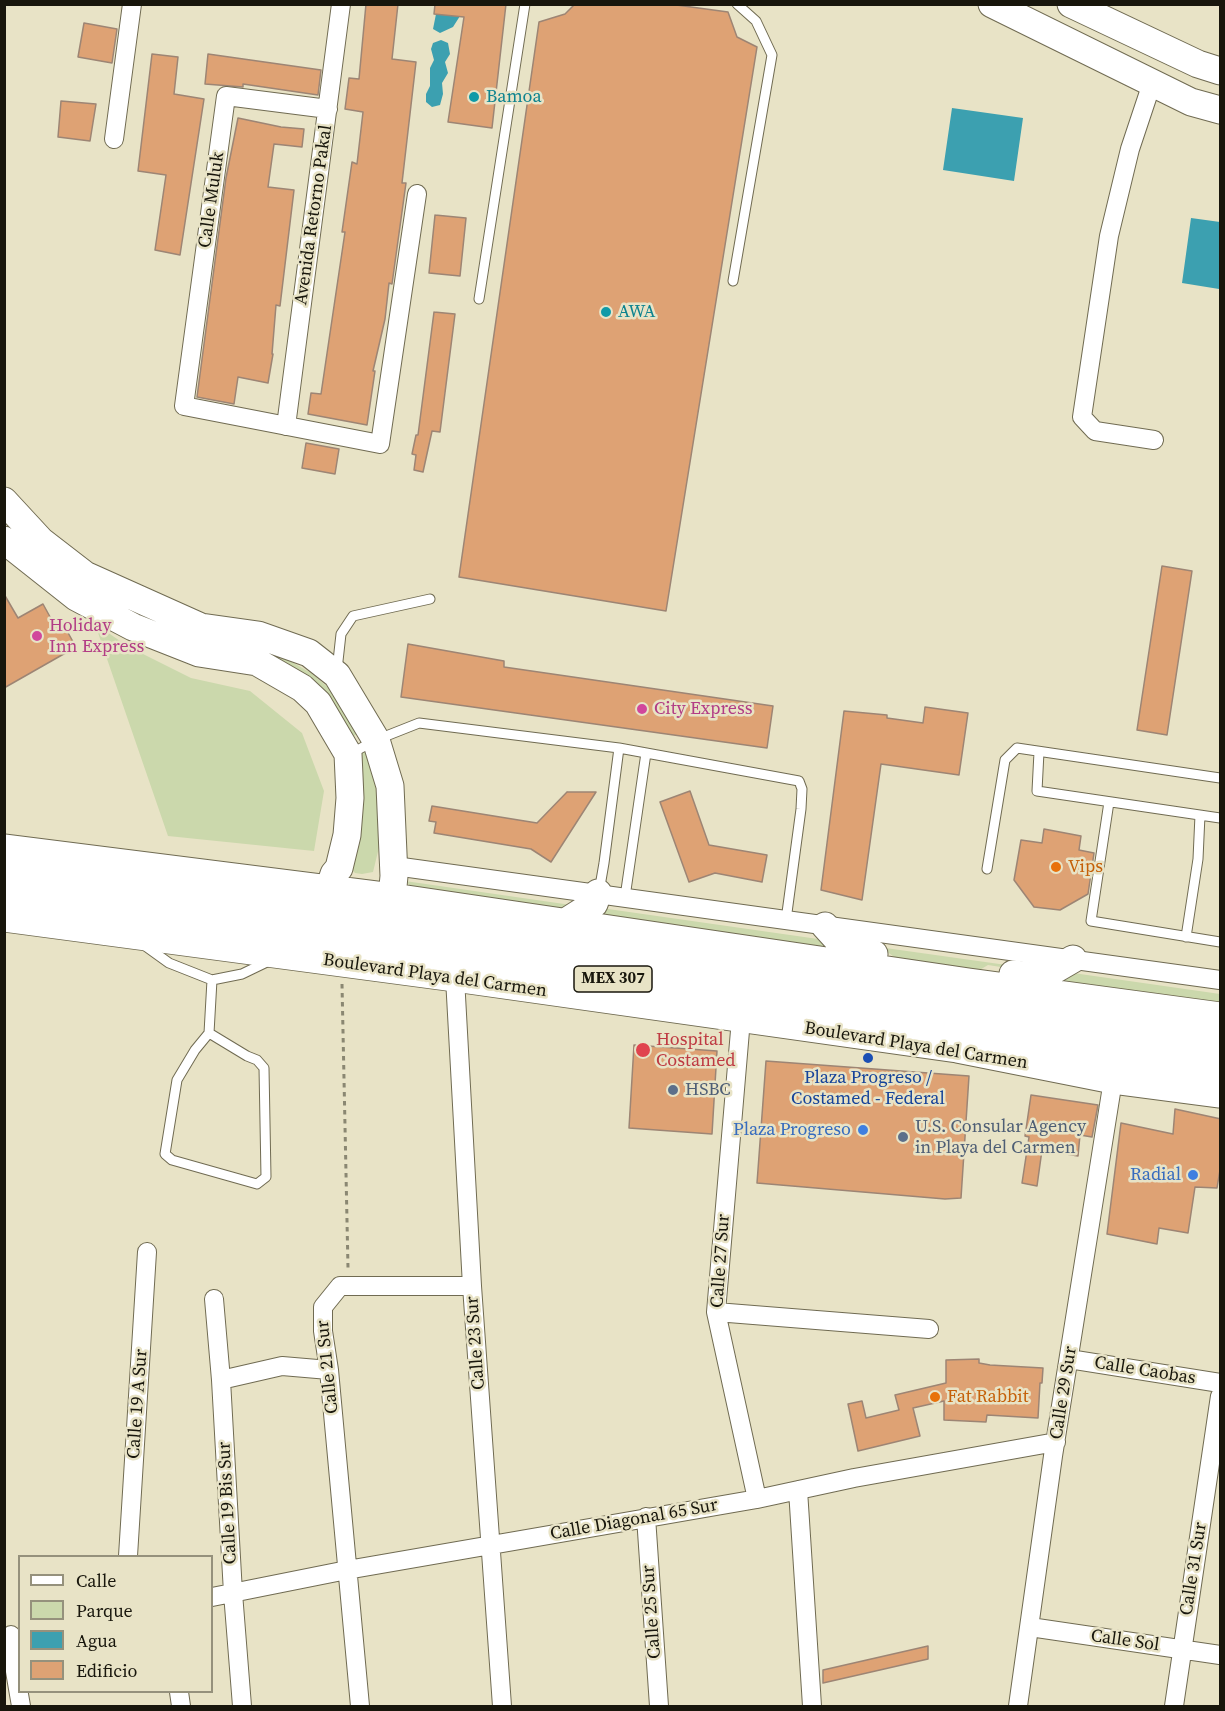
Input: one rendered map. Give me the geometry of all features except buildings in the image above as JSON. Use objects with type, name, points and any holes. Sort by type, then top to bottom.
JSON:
[{"type":"highway","name":"MEX 307","points":[[4,872],[258,904],[1221,1038]]},
{"type":"highway","name":"MEX 307","points":[[4,896],[102,907],[979,1030],[1152,1059],[1178,1059],[1221,1065]]},
{"type":"highway","points":[[1152,1059],[1184,1074],[1221,1080]]},
{"type":"main road","points":[[992,4],[1191,102],[1221,110]]},
{"type":"main road","points":[[1071,4],[1198,64],[1221,71]]},
{"type":"main road","points":[[4,501],[41,541],[85,575],[201,627],[258,635],[309,654],[336,675],[376,740],[390,786],[393,887]]},
{"type":"main road","points":[[4,540],[76,597],[133,627],[199,653],[257,662],[302,688],[318,703],[348,754],[350,798],[347,835],[339,868],[334,874],[329,889]]},
{"type":"main road","points":[[133,627],[138,613],[155,606]]},
{"type":"main road","points":[[4,848],[329,889],[393,887],[564,923],[1221,1016]]},
{"type":"main road","points":[[564,923],[594,904],[598,893]]},
{"type":"main road","name":"Boulevard Playa del Carmen","points":[[5,919],[455,978],[957,1049],[1113,1080],[1221,1094]]},
{"type":"main road","points":[[825,927],[846,949],[879,955],[897,970]]},
{"type":"main road","points":[[969,982],[991,971],[1042,977],[1073,959]]},
{"type":"street","points":[[114,139],[132,4]]},
{"type":"street","name":"Avenida Retorno Pakal","points":[[286,426],[341,4]]},
{"type":"street","points":[[1152,83],[1130,149],[1109,236],[1082,417],[1095,431],[1154,440]]},
{"type":"street","name":"Calle Muluk","points":[[286,426],[184,406],[226,96],[328,109]]},
{"type":"street","points":[[286,426],[380,444],[417,194]]},
{"type":"street","points":[[393,887],[402,867],[1221,980]]},
{"type":"street","name":"Calle 23 Sur","points":[[455,978],[472,1286],[502,1707]]},
{"type":"street","name":"Calle 27 Sur","points":[[741,1019],[716,1312],[757,1498]]},
{"type":"street","name":"Calle 29 Sur","points":[[1018,1707],[1056,1442],[1113,1080]]},
{"type":"street","name":"Calle 19 A Sur","points":[[128,1555],[147,1252]]},
{"type":"street","points":[[340,1286],[472,1286]]},
{"type":"street","name":"Calle 21 Sur","points":[[340,1286],[322,1307],[323,1331],[329,1370],[360,1707]]},
{"type":"street","name":"Calle 19 Bis Sur","points":[[214,1299],[221,1380],[232,1593],[242,1707]]},
{"type":"street","points":[[716,1312],[929,1329]]},
{"type":"street","name":"Calle Caobas","points":[[1069,1359],[1221,1383]]},
{"type":"street","points":[[221,1380],[282,1366],[329,1370]]},
{"type":"street","name":"Calle 31 Sur","points":[[1174,1707],[1221,1396]]},
{"type":"street","name":"Calle Diagonal 65 Sur","points":[[213,1597],[347,1570],[757,1498],[1056,1442]]},
{"type":"street","points":[[798,1490],[812,1707]]},
{"type":"street","name":"Calle 25 Sur","points":[[646,1517],[659,1707]]},
{"type":"street","name":"Calle Sol","points":[[1030,1627],[1221,1655]]},
{"type":"street","points":[[12,1635],[18,1683]]},
{"type":"lane","points":[[479,298],[525,4]]},
{"type":"lane","points":[[733,281],[772,55],[756,21],[737,4]]},
{"type":"lane","points":[[336,675],[341,634],[353,616],[430,599]]},
{"type":"lane","points":[[348,754],[419,723],[619,748],[799,781],[802,789],[801,808],[786,920]]},
{"type":"lane","points":[[598,893],[619,748]]},
{"type":"lane","points":[[987,869],[1005,760],[1017,748],[1221,778]]},
{"type":"lane","points":[[1038,752],[1037,791],[1221,818]]},
{"type":"lane","points":[[625,897],[646,753]]},
{"type":"lane","points":[[1109,802],[1091,921],[1221,942]]},
{"type":"lane","points":[[1186,937],[1198,859],[1200,815]]},
{"type":"lane","points":[[128,934],[169,963],[212,980],[242,974],[281,956]]},
{"type":"lane","points":[[208,1033],[257,1060],[264,1068],[266,1177],[257,1184],[172,1160],[165,1154],[177,1080],[208,1033],[212,980]]},
{"type":"path","points":[[340,1286],[348,1274],[342,964]]},
{"type":"green space","points":[[95,624],[129,647],[191,678],[250,691],[302,733],[324,791],[314,851],[168,836]]},
{"type":"green space","points":[[238,638],[271,650],[311,673],[337,695],[361,731],[354,736],[345,723]]},
{"type":"green space","points":[[364,751],[374,752],[383,831],[373,872],[362,874],[355,873],[351,869],[357,756]]},
{"type":"green space","points":[[405,881],[578,906],[565,914],[415,890]]},
{"type":"green space","points":[[601,908],[825,940],[838,952],[586,918]]},
{"type":"green space","points":[[850,943],[1042,970],[1033,972],[988,965],[978,971],[897,959],[886,951]]},
{"type":"green space","points":[[1066,972],[1220,994],[1220,1005],[1049,981]]},
{"type":"water","points":[[436,14],[460,16],[453,27],[440,33],[433,29]]},
{"type":"water","points":[[441,40],[448,43],[450,54],[445,62],[448,73],[442,83],[443,94],[440,105],[432,107],[426,102],[426,94],[430,86],[430,68],[434,60],[431,49],[433,43]]},
{"type":"water","points":[[952,108],[1023,118],[1014,181],[943,170]]},
{"type":"water","points":[[1191,218],[1220,222],[1219,289],[1182,283]]},
{"type":"place","name":"Bamoa","points":[[474,97]]},
{"type":"place","name":"AWA","points":[[606,312]]},
{"type":"place","name":"Holiday Inn Express","points":[[37,636]]},
{"type":"place","name":"City Express","points":[[642,709]]},
{"type":"place","name":"Vips","points":[[1056,867]]},
{"type":"place","name":"Hospital Costamed","points":[[643,1050]]},
{"type":"place","name":"Plaza Progreso / Costamed - Federal","points":[[868,1058]]},
{"type":"place","name":"HSBC","points":[[673,1090]]},
{"type":"place","name":"Plaza Progreso","points":[[863,1130]]},
{"type":"place","name":"U.S. Consular Agency in Playa del Carmen","points":[[903,1137]]},
{"type":"place","name":"Radial","points":[[1193,1175]]},
{"type":"place","name":"Fat Rabbit","points":[[935,1397]]}]
